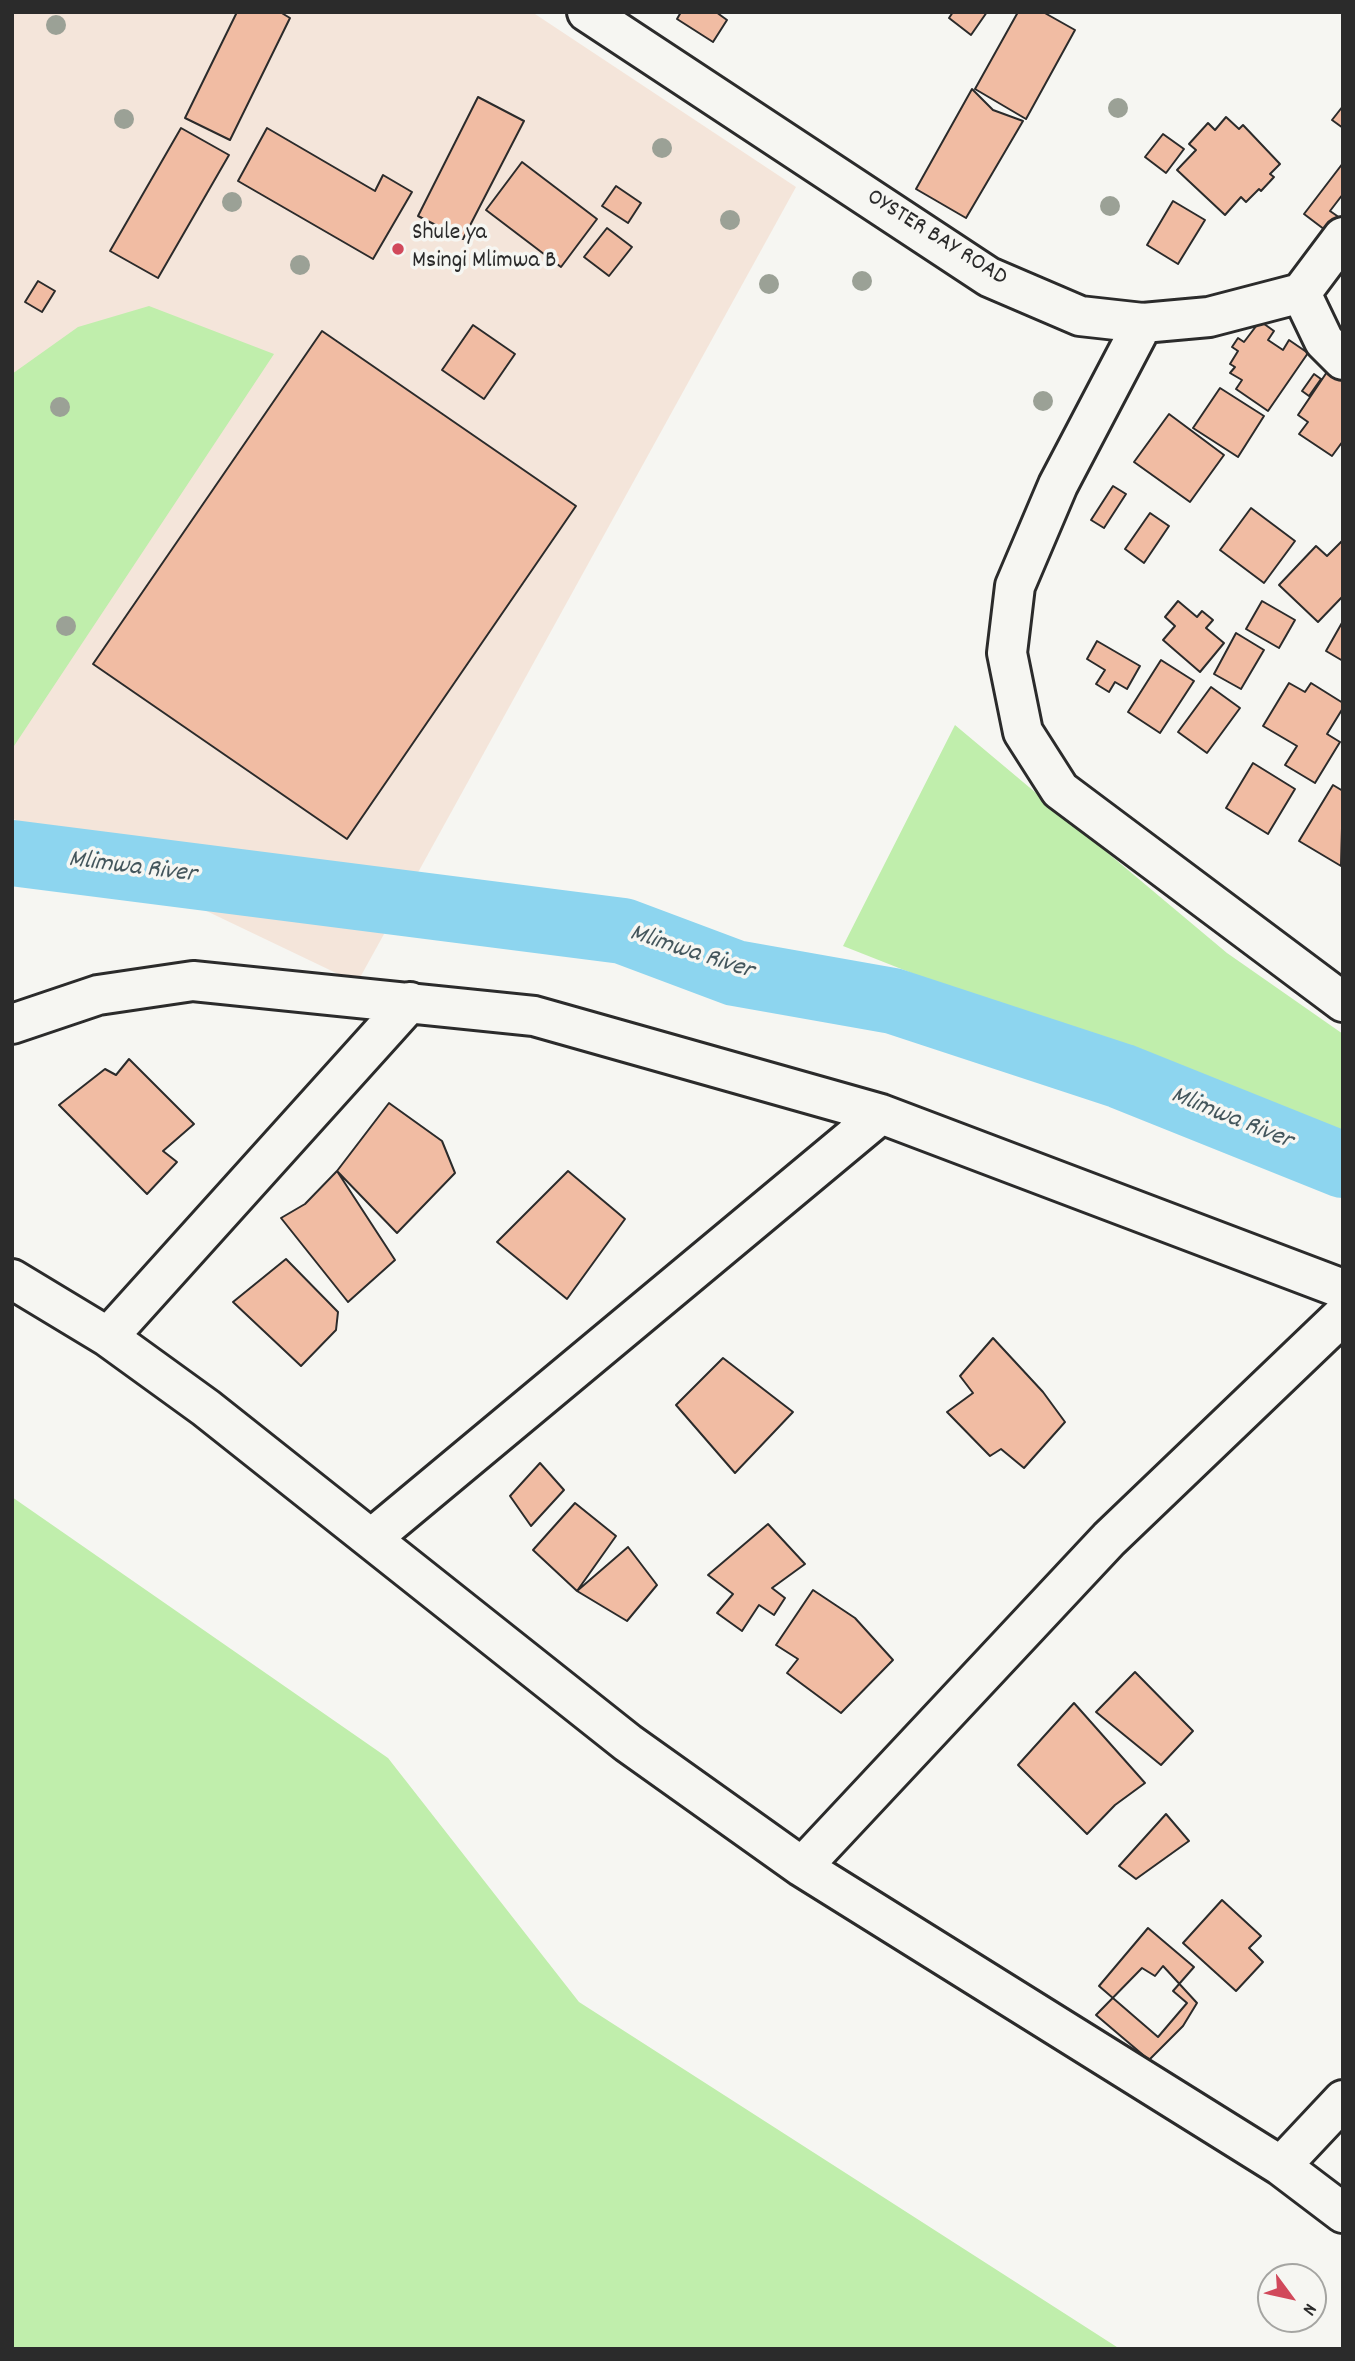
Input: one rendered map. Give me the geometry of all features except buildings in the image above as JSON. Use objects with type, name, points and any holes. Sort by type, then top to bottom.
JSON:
[{"type":"street","name":"OYSTER BAY ROAD","points":[[587,12],[989,277],[1080,316],[1143,323],[1209,317],[1301,293]]},
{"type":"street","points":[[1343,237],[1301,293],[1324,341],[1343,360]]},
{"type":"street","points":[[1143,323],[1058,485],[1016,586],[1007,653],[1023,732],[1060,790],[1343,1002]]},
{"type":"street","points":[[12,1024],[98,995],[192,981],[534,1016],[881,1114],[1343,1289]]},
{"type":"street","points":[[108,1338],[410,1002]]},
{"type":"street","points":[[372,1538],[881,1114]]},
{"type":"street","points":[[12,1279],[108,1338],[206,1408],[628,1743],[802,1867],[1281,2166],[1343,2213]]},
{"type":"street","points":[[802,1867],[1109,1539],[1343,1315]]},
{"type":"street","points":[[1281,2166],[1343,2100]]},
{"type":"shaded area","points":[[12,12],[532,12],[796,187],[357,983],[12,818]]},
{"type":"green space","points":[[149,306],[274,354],[12,749],[12,374],[78,327]]},
{"type":"green space","points":[[955,725],[1227,953],[1343,1034],[1343,1143],[843,946]]},
{"type":"green space","points":[[12,1497],[388,1758],[579,2002],[1120,2349],[12,2349]]},
{"type":"waterway","name":"Mlimwa River","points":[[12,853],[623,931],[735,973],[893,1001],[1121,1076],[1343,1165]]},
{"type":"place","name":"Shule ya Msingi Mlimwa B","points":[[398,249]]}]
